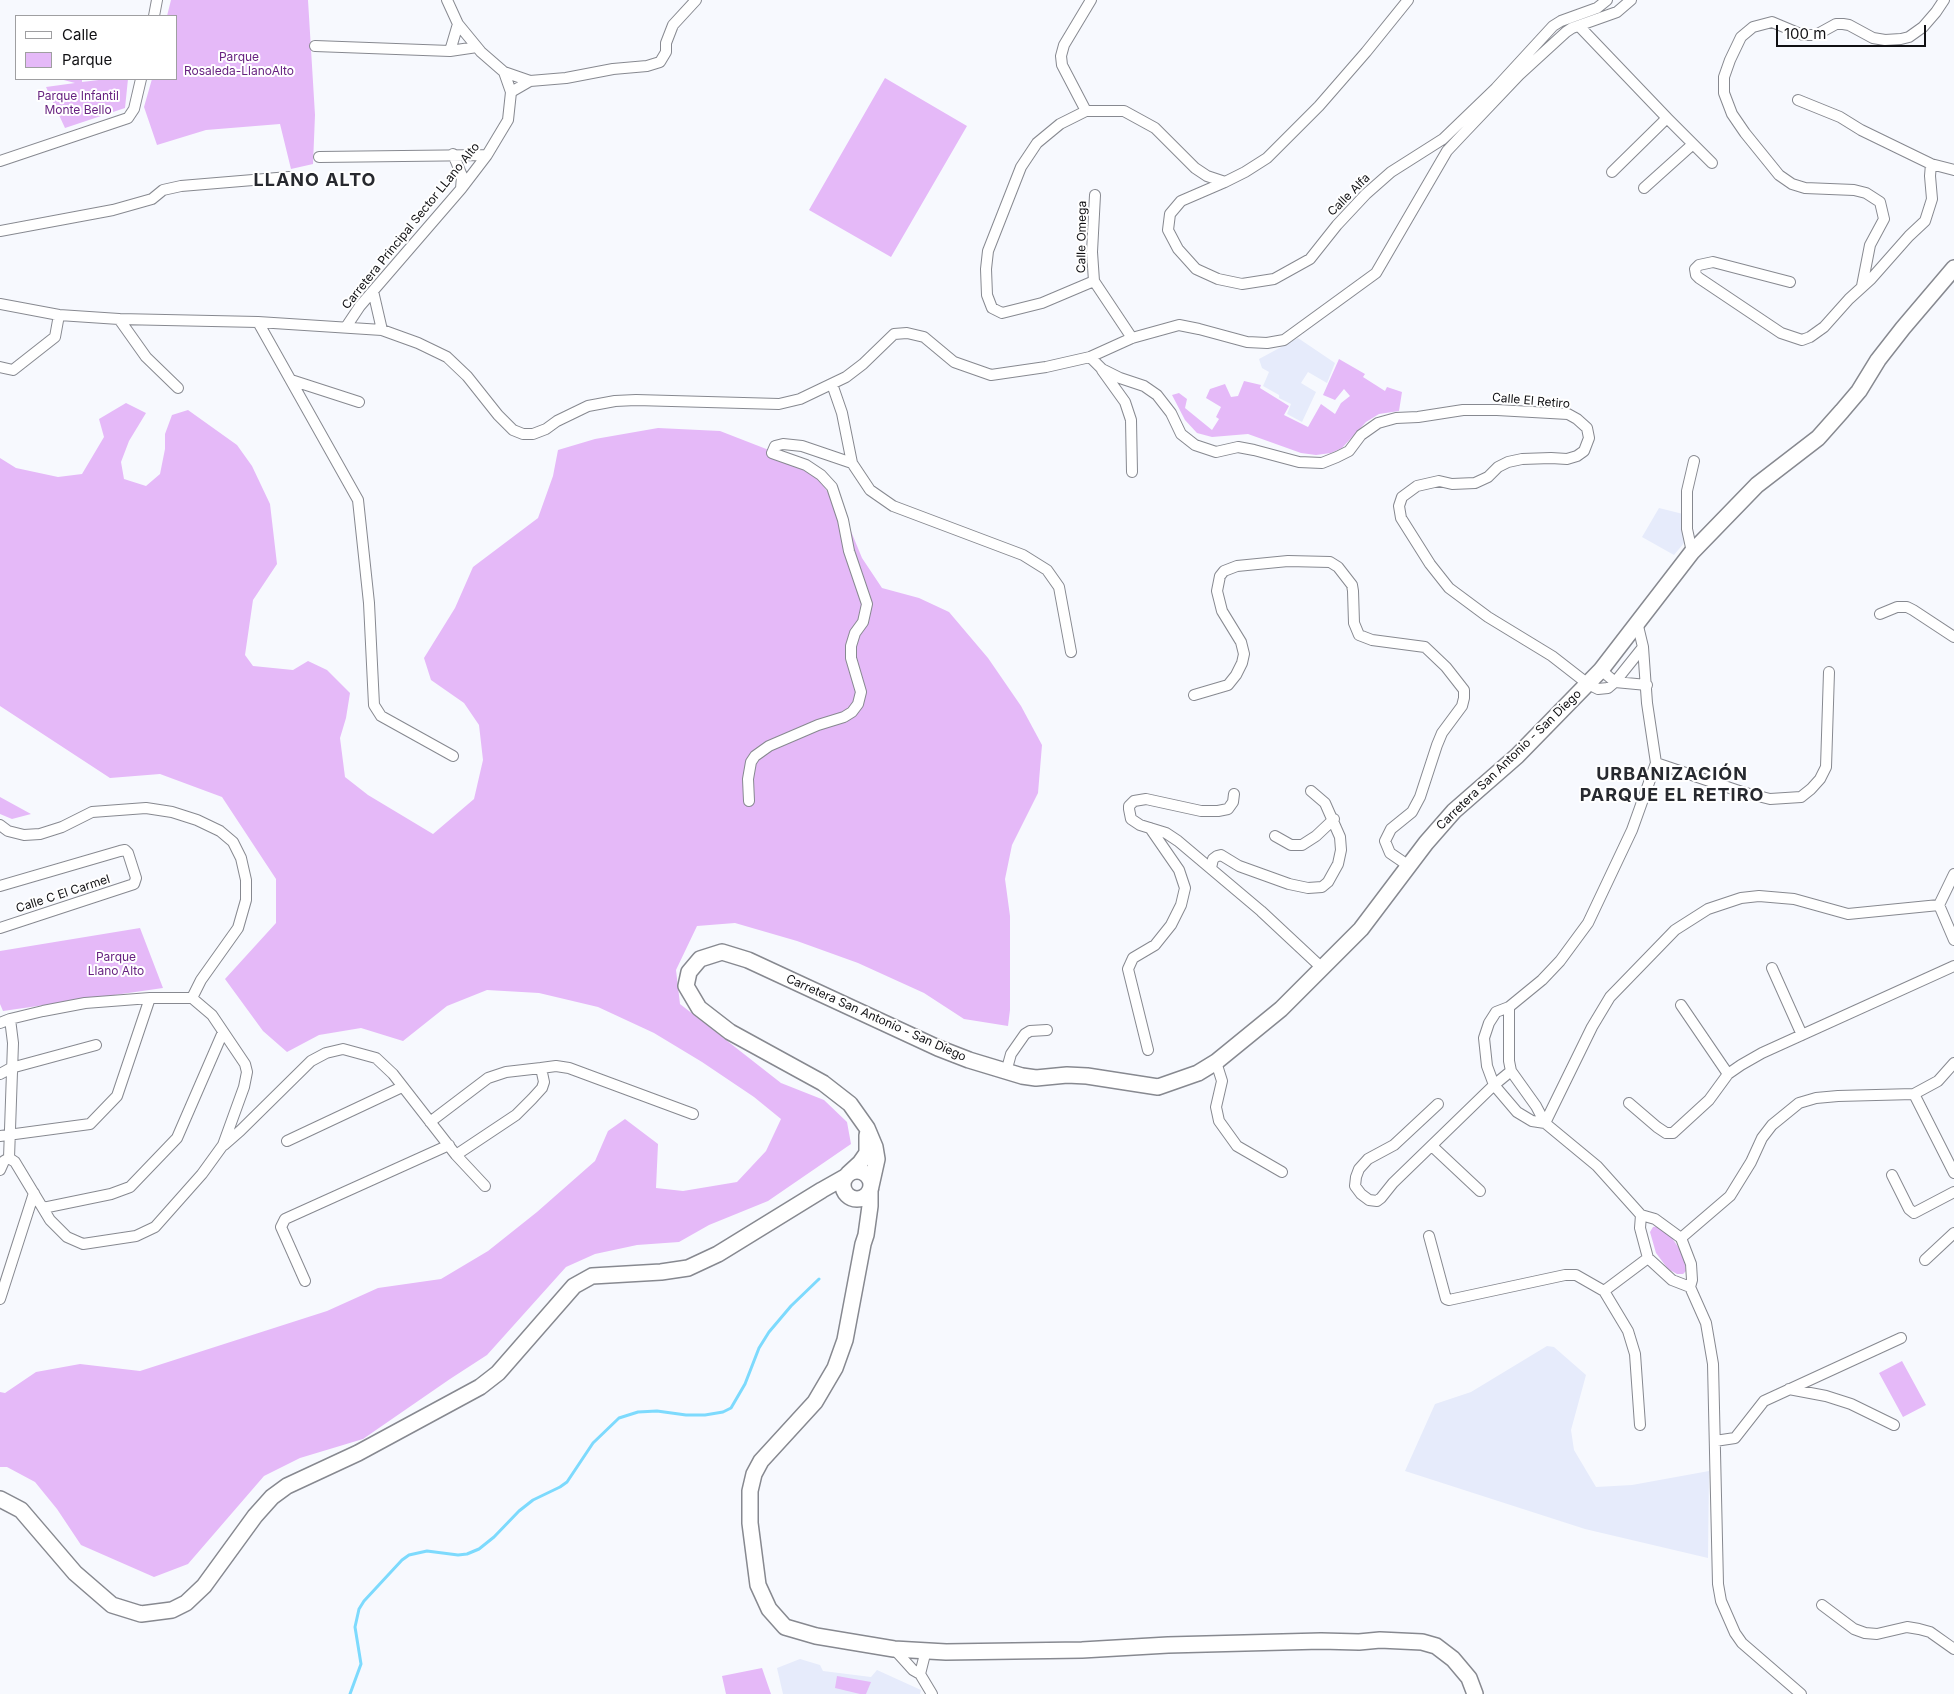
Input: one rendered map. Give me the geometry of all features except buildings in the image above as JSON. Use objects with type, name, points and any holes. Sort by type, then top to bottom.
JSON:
[{"type":"street","points":[[154,15],[157,0]]},
{"type":"street","name":"Carretera Principal Sector LLano Alto","points":[[0,304],[59,315],[119,319],[258,322],[346,327],[360,306],[461,189],[487,155],[508,120],[511,92],[504,72],[477,47],[458,24],[447,0]]},
{"type":"street","points":[[504,72],[530,81],[566,78],[613,69],[648,66],[660,62],[666,52],[666,43],[673,25],[696,0]]},
{"type":"street","points":[[1091,0],[1064,45],[1061,56],[1062,65],[1086,111],[1124,111],[1155,128],[1195,168],[1207,176],[1225,182]]},
{"type":"street","name":"Calle Alfa","points":[[1408,0],[1319,106],[1267,158],[1245,172],[1181,201],[1170,214],[1168,230],[1178,249],[1196,269],[1218,279],[1242,284],[1274,279],[1310,259],[1337,225],[1366,194],[1391,172],[1443,139],[1496,88],[1553,26],[1561,21],[1597,8],[1607,0]]},
{"type":"street","points":[[346,327],[382,330],[418,343],[447,357],[467,376],[508,425],[513,430],[523,434],[532,434],[546,429],[557,421],[588,406],[615,401],[779,404],[800,399],[832,384],[863,364],[894,334],[907,333],[924,338],[954,362],[991,374],[1030,370],[1090,357],[1132,338],[1179,325],[1247,342],[1267,343],[1284,340],[1376,273],[1447,151],[1519,76],[1566,32],[1617,12],[1631,0]]},
{"type":"street","points":[[1862,286],[1870,245],[1884,219],[1880,202],[1866,193],[1854,190],[1805,188],[1792,184],[1779,175],[1754,146],[1732,114],[1724,93],[1724,77],[1741,37],[1753,27],[1772,22],[1803,35],[1816,35],[1836,24],[1843,24],[1849,25],[1873,38],[1886,40],[1901,39],[1909,37],[1923,27],[1944,0]]},
{"type":"street","points":[[450,51],[458,24]]},
{"type":"street","points":[[1579,26],[1712,163]]},
{"type":"street","points":[[315,46],[450,51],[477,47]]},
{"type":"street","points":[[0,161],[128,118],[134,109],[142,80]]},
{"type":"street","points":[[511,92],[530,81]]},
{"type":"street","points":[[1798,100],[1840,117],[1861,130],[1931,164],[1954,170]]},
{"type":"street","name":"Calle Omega","points":[[1086,111],[1060,124],[1038,143],[1021,167],[988,251],[986,295],[992,308],[1002,313],[1042,303],[1094,281]]},
{"type":"street","points":[[1612,172],[1667,118]]},
{"type":"street","points":[[1644,188],[1693,144]]},
{"type":"street","points":[[453,154],[462,176],[461,189]]},
{"type":"street","points":[[319,157],[487,155]]},
{"type":"street","points":[[1790,282],[1713,262],[1698,265],[1695,269],[1696,275],[1699,278],[1781,332],[1802,340],[1816,334],[1925,221],[1932,199],[1931,164]]},
{"type":"street","points":[[0,231],[113,210],[152,199],[164,190],[181,186],[289,177]]},
{"type":"street","name":"Calle Omega","points":[[1095,194],[1092,252],[1094,281],[1132,338]]},
{"type":"street","name":"Carretera San Antonio - San Diego","points":[[863,1244],[869,1218],[870,1188],[877,1159],[875,1147],[867,1128],[850,1104],[823,1083],[730,1032],[699,1008],[686,986],[689,972],[700,959],[722,952],[748,960],[929,1044],[1006,1072],[1036,1078],[1067,1075],[1087,1076],[1158,1087],[1198,1074],[1216,1062],[1281,1009],[1361,929],[1454,811],[1517,756],[1588,684],[1692,552],[1757,485],[1818,438],[1859,391],[1878,360],[1954,268]]},
{"type":"street","points":[[373,291],[374,303],[382,330]]},
{"type":"street","points":[[0,367],[13,370],[55,337],[59,315]]},
{"type":"street","points":[[119,319],[146,356],[178,388]]},
{"type":"street","points":[[258,322],[358,500],[369,604],[374,705],[381,716],[453,756]]},
{"type":"street","name":"Calle El Retiro","points":[[1090,357],[1102,369],[1120,378],[1144,386],[1157,395],[1171,413],[1181,434],[1195,445],[1216,452],[1238,448],[1254,450],[1299,462],[1322,463],[1337,458],[1349,450],[1362,435],[1378,423],[1396,418],[1418,417],[1462,410],[1497,410],[1568,414],[1577,419],[1587,428],[1589,438],[1584,451],[1577,456],[1567,460],[1536,457],[1515,460],[1475,482],[1452,484],[1439,481],[1424,484],[1417,486],[1402,497],[1399,506],[1401,518],[1430,564],[1449,588],[1488,617],[1552,656],[1588,684]]},
{"type":"street","points":[[1102,369],[1125,402],[1131,420],[1132,472]]},
{"type":"street","points":[[291,380],[359,402]]},
{"type":"street","points":[[832,384],[842,413],[852,463],[870,490],[885,502],[1023,555],[1047,570],[1059,587],[1071,652]]},
{"type":"street","points":[[749,801],[748,779],[751,762],[756,756],[777,743],[818,725],[844,717],[852,712],[858,704],[861,692],[852,658],[851,646],[855,633],[862,622],[867,604],[849,551],[843,520],[832,487],[821,475],[806,465],[772,453],[774,446],[783,444],[802,446],[852,463]]},
{"type":"street","points":[[1692,552],[1687,529],[1687,491],[1694,461]]},
{"type":"street","points":[[1194,695],[1228,685],[1242,664],[1244,654],[1241,642],[1222,611],[1217,591],[1220,576],[1224,571],[1237,566],[1288,561],[1330,562],[1338,567],[1352,585],[1354,623],[1360,635],[1372,640],[1425,647],[1446,667],[1464,690],[1462,706],[1442,733],[1420,797],[1412,812],[1390,829],[1384,841],[1390,853],[1409,866]]},
{"type":"street","points":[[1880,614],[1897,607],[1907,607],[1954,637]]},
{"type":"street","points":[[1545,1123],[1532,1122],[1517,1112],[1494,1085],[1487,1066],[1484,1038],[1489,1023],[1496,1012],[1509,1007],[1542,980],[1566,954],[1588,923],[1632,830],[1656,763],[1647,703],[1643,647],[1638,622]]},
{"type":"street","points":[[1588,684],[1598,689],[1604,689],[1615,682],[1643,647]]},
{"type":"street","points":[[1600,670],[1615,682],[1646,685]]},
{"type":"street","points":[[1656,763],[1742,792],[1770,799],[1800,797],[1820,779],[1826,766],[1829,672]]},
{"type":"street","points":[[1211,868],[1213,859],[1221,855],[1239,866],[1289,884],[1308,888],[1322,887],[1328,882],[1338,864],[1341,850],[1340,837],[1334,819],[1325,803],[1311,791]]},
{"type":"street","points":[[1234,794],[1233,802],[1228,809],[1218,811],[1201,811],[1146,799],[1134,801],[1129,806],[1131,818],[1140,825],[1166,833],[1178,841],[1211,868],[1322,968]]},
{"type":"street","points":[[0,825],[8,831],[24,835],[40,834],[62,827],[92,812],[146,808],[172,812],[197,820],[220,831],[233,842],[241,858],[246,880],[246,900],[238,928],[201,980],[192,998]]},
{"type":"street","points":[[1275,836],[1291,846],[1302,846],[1334,819]]},
{"type":"street","points":[[1148,1050],[1128,969],[1133,958],[1155,945],[1172,925],[1181,906],[1185,888],[1179,870],[1150,828]]},
{"type":"street","name":"Calle C El Carmel","points":[[0,886],[125,850],[128,853],[136,878],[134,884],[0,928]]},
{"type":"street","points":[[1954,874],[1939,906],[1954,940]]},
{"type":"street","points":[[1545,1123],[1592,1027],[1610,997],[1675,930],[1708,909],[1741,898],[1759,896],[1794,900],[1848,914],[1939,906]]},
{"type":"street","points":[[1629,1103],[1657,1127],[1666,1133],[1673,1133],[1709,1100],[1728,1074],[1762,1053],[1954,966]]},
{"type":"street","points":[[1772,968],[1802,1035]]},
{"type":"street","points":[[5,1135],[90,1124],[105,1110],[117,1096],[150,998]]},
{"type":"street","points":[[223,1145],[248,1072],[245,1064],[212,1014],[192,998],[150,998],[85,1003],[5,1021],[12,1043],[5,1135],[9,1158],[15,1162],[50,1220],[67,1237],[84,1244],[136,1236],[155,1227],[202,1174],[223,1145],[312,1061],[326,1052],[343,1049],[376,1058],[393,1074],[456,1155],[485,1186]]},
{"type":"street","points":[[1681,1005],[1728,1074]]},
{"type":"street","points":[[1509,1007],[1509,1061],[1511,1071],[1536,1106],[1545,1123],[1597,1166],[1641,1215],[1655,1219],[1681,1238],[1691,1264],[1692,1280],[1690,1287],[1706,1323],[1711,1342],[1718,1584],[1721,1601],[1731,1625],[1742,1643],[1801,1694]]},
{"type":"street","points":[[1006,1072],[1012,1054],[1025,1034],[1030,1031],[1047,1030]]},
{"type":"street","points":[[43,1208],[111,1194],[130,1187],[177,1138],[223,1032]]},
{"type":"street","points":[[0,1074],[11,1068],[96,1045]]},
{"type":"street","points":[[1216,1062],[1222,1081],[1216,1107],[1219,1121],[1237,1146],[1282,1172]]},
{"type":"street","points":[[1681,1238],[1730,1196],[1751,1162],[1762,1138],[1772,1125],[1799,1103],[1816,1098],[1838,1096],[1914,1094],[1938,1081],[1954,1063]]},
{"type":"street","points":[[430,1122],[488,1078],[506,1072],[556,1066],[569,1068],[693,1114]]},
{"type":"street","points":[[456,1155],[516,1115],[532,1099],[542,1088],[544,1082],[541,1068]]},
{"type":"street","points":[[1438,1104],[1394,1144],[1368,1160],[1360,1169],[1356,1177],[1355,1186],[1361,1194],[1369,1200],[1377,1201],[1494,1085],[1511,1071]]},
{"type":"street","points":[[287,1140],[402,1087]]},
{"type":"street","points":[[1914,1094],[1954,1173]]},
{"type":"street","points":[[867,1128],[866,1153],[860,1163],[847,1176],[843,1186],[860,1213],[861,1240],[863,1244],[845,1340],[835,1368],[815,1402],[762,1462],[754,1474],[750,1490],[753,1556],[760,1591],[769,1609],[785,1627],[816,1636],[894,1648],[926,1650],[1082,1650],[1168,1645],[1321,1641],[1360,1642],[1380,1640],[1422,1642],[1436,1646],[1453,1659],[1469,1678],[1475,1694]]},
{"type":"street","points":[[305,1280],[281,1227],[285,1219],[449,1145]]},
{"type":"street","points":[[1432,1146],[1480,1191]]},
{"type":"street","points":[[0,1170],[4,1161],[9,1158]]},
{"type":"street","points":[[0,1499],[21,1510],[76,1573],[112,1605],[141,1614],[172,1610],[186,1603],[204,1586],[255,1516],[272,1497],[287,1486],[358,1454],[480,1387],[498,1373],[574,1286],[592,1276],[661,1272],[688,1268],[718,1254],[822,1190],[855,1171],[864,1173],[869,1178],[870,1188],[864,1197],[822,1190]]},
{"type":"street","points":[[1892,1175],[1909,1209],[1914,1213],[1954,1192]]},
{"type":"street","points":[[0,1299],[34,1193]]},
{"type":"street","points":[[1641,1215],[1640,1228],[1648,1258],[1672,1280],[1690,1287]]},
{"type":"street","points":[[1925,1260],[1954,1233]]},
{"type":"street","points":[[1428,1236],[1446,1299],[1450,1300],[1565,1275],[1576,1275],[1604,1291],[1628,1331],[1635,1354],[1640,1425]]},
{"type":"street","points":[[1604,1291],[1648,1258]]},
{"type":"street","points":[[1715,1441],[1736,1438],[1764,1401],[1901,1338]]},
{"type":"street","points":[[1788,1389],[1826,1396],[1851,1404],[1894,1425]]},
{"type":"street","points":[[1822,1605],[1854,1629],[1865,1633],[1877,1634],[1907,1628],[1919,1629],[1930,1632],[1954,1649]]},
{"type":"street","points":[[894,1648],[913,1670],[920,1674],[932,1694]]},
{"type":"street","points":[[920,1674],[926,1650]]},
{"type":"shaded area","points":[[1298,338],[1335,363],[1327,383],[1308,372],[1301,383],[1316,392],[1302,422],[1287,414],[1291,404],[1263,386],[1269,372],[1262,368],[1259,359]]},
{"type":"shaded area","points":[[1659,508],[1683,514],[1684,543],[1674,555],[1642,537]]},
{"type":"shaded area","points":[[1547,1346],[1554,1347],[1586,1375],[1571,1430],[1574,1450],[1596,1487],[1632,1485],[1709,1471],[1708,1558],[1585,1529],[1405,1471],[1435,1404],[1471,1392]]},
{"type":"shaded area","points":[[800,1659],[820,1665],[823,1671],[871,1677],[877,1670],[921,1690],[920,1694],[783,1694],[777,1668]]},
{"type":"green space","name":"Parque Rosaleda-LlanoAlto","points":[[171,0],[308,0],[315,115],[313,164],[291,169],[280,124],[206,130],[157,145],[144,107],[152,80],[178,80],[178,15],[167,15]]},
{"type":"green space","points":[[885,78],[967,126],[891,257],[809,210]]},
{"type":"green space","name":"Parque Infantil Monte Bello","points":[[64,80],[82,80],[82,82],[128,80],[125,108],[65,128],[46,87],[75,83]]},
{"type":"green space","points":[[1339,359],[1365,374],[1363,377],[1385,391],[1387,387],[1402,392],[1399,411],[1379,414],[1366,422],[1342,448],[1331,453],[1316,455],[1301,453],[1248,434],[1212,437],[1197,433],[1185,420],[1172,395],[1179,393],[1187,399],[1185,408],[1212,430],[1219,419],[1216,417],[1221,407],[1206,398],[1210,389],[1225,384],[1231,397],[1238,396],[1244,381],[1261,385],[1260,388],[1289,406],[1284,415],[1308,427],[1321,404],[1335,414],[1341,403],[1350,396],[1344,389],[1335,400],[1323,395]]},
{"type":"green space","points":[[126,403],[146,413],[129,441],[121,462],[124,479],[146,486],[160,474],[165,449],[165,434],[172,415],[188,410],[237,445],[252,466],[270,504],[277,564],[253,600],[245,655],[253,666],[293,670],[308,661],[327,670],[350,693],[346,718],[340,738],[345,777],[368,795],[433,834],[474,799],[483,760],[479,725],[464,703],[431,680],[424,658],[455,608],[473,567],[538,518],[553,476],[558,450],[595,439],[658,428],[720,431],[810,466],[846,519],[862,558],[882,588],[919,598],[949,612],[988,658],[1021,706],[1042,745],[1038,793],[1012,845],[1005,879],[1010,916],[1010,1010],[1008,1026],[964,1019],[924,993],[858,963],[797,941],[735,923],[697,926],[676,970],[680,1004],[781,1083],[824,1100],[847,1122],[851,1144],[768,1201],[709,1225],[679,1242],[637,1245],[595,1254],[566,1267],[487,1355],[363,1439],[300,1458],[264,1476],[188,1564],[154,1577],[81,1545],[57,1509],[35,1482],[7,1467],[0,1467],[0,1392],[5,1393],[36,1372],[80,1364],[140,1371],[327,1311],[378,1288],[441,1279],[488,1251],[537,1212],[595,1161],[608,1131],[625,1119],[658,1144],[656,1188],[683,1191],[737,1182],[766,1151],[781,1119],[754,1097],[654,1033],[598,1007],[539,993],[487,990],[447,1006],[403,1041],[361,1028],[319,1035],[287,1052],[263,1031],[225,979],[276,923],[276,879],[222,797],[160,774],[110,778],[0,706],[0,458],[16,468],[58,477],[82,474],[104,437],[99,419]]},
{"type":"green space","points":[[0,797],[31,814],[12,819],[0,814]]},
{"type":"green space","name":"Parque Llano Alto","points":[[140,928],[163,988],[3,1011],[0,1004],[0,951]]},
{"type":"green space","points":[[1658,1226],[1664,1229],[1683,1254],[1686,1271],[1683,1274],[1677,1274],[1668,1269],[1656,1253],[1650,1232],[1653,1227]]},
{"type":"green space","points":[[1902,1361],[1926,1405],[1903,1417],[1879,1373]]},
{"type":"green space","points":[[762,1668],[771,1694],[726,1694],[722,1676]]},
{"type":"green space","points":[[837,1676],[871,1682],[866,1694],[860,1694],[835,1688]]},
{"type":"waterway","points":[[350,1694],[361,1664],[355,1627],[359,1609],[364,1601],[402,1560],[409,1555],[427,1551],[458,1555],[467,1554],[479,1549],[533,1500],[567,1482],[593,1443],[619,1418],[638,1412],[657,1411],[686,1415],[705,1415],[723,1412],[731,1408],[745,1384],[759,1348],[769,1332],[791,1306],[819,1279]]},
{"type":"district","name":"LLANO ALTO","points":[[315,181]]},
{"type":"district","name":"URBANIZACIÓN PARQUE EL RETIRO","points":[[1672,785]]}]
